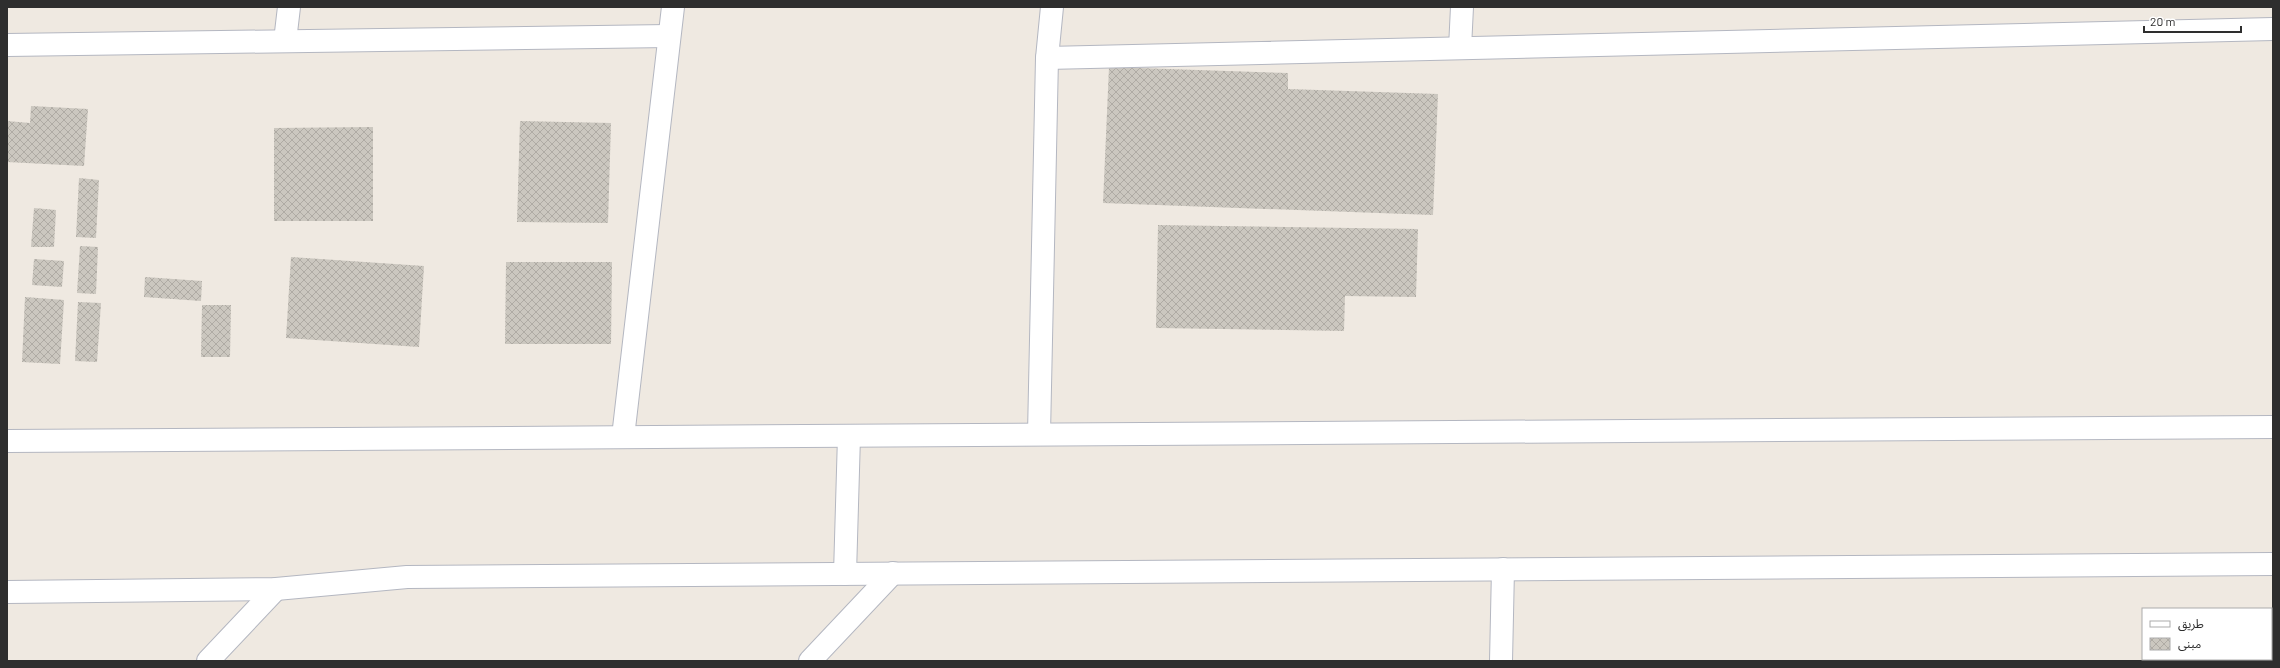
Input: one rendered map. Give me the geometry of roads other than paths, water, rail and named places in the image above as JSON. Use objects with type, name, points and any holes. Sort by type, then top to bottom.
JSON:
[{"type":"street","points":[[285,41],[289,7]]},
{"type":"street","points":[[622,437],[673,7]]},
{"type":"street","points":[[1038,434],[1047,58],[1052,7]]},
{"type":"street","points":[[1460,48],[1462,7]]},
{"type":"street","points":[[1047,58],[2273,29]]},
{"type":"street","points":[[7,45],[669,36]]},
{"type":"street","points":[[7,441],[2273,427]]},
{"type":"street","points":[[845,574],[849,436]]},
{"type":"street","points":[[7,592],[276,589],[407,577],[2273,564]]},
{"type":"street","points":[[1501,661],[1503,569]]},
{"type":"street","points":[[810,661],[893,573]]},
{"type":"street","points":[[208,661],[276,589]]}]
